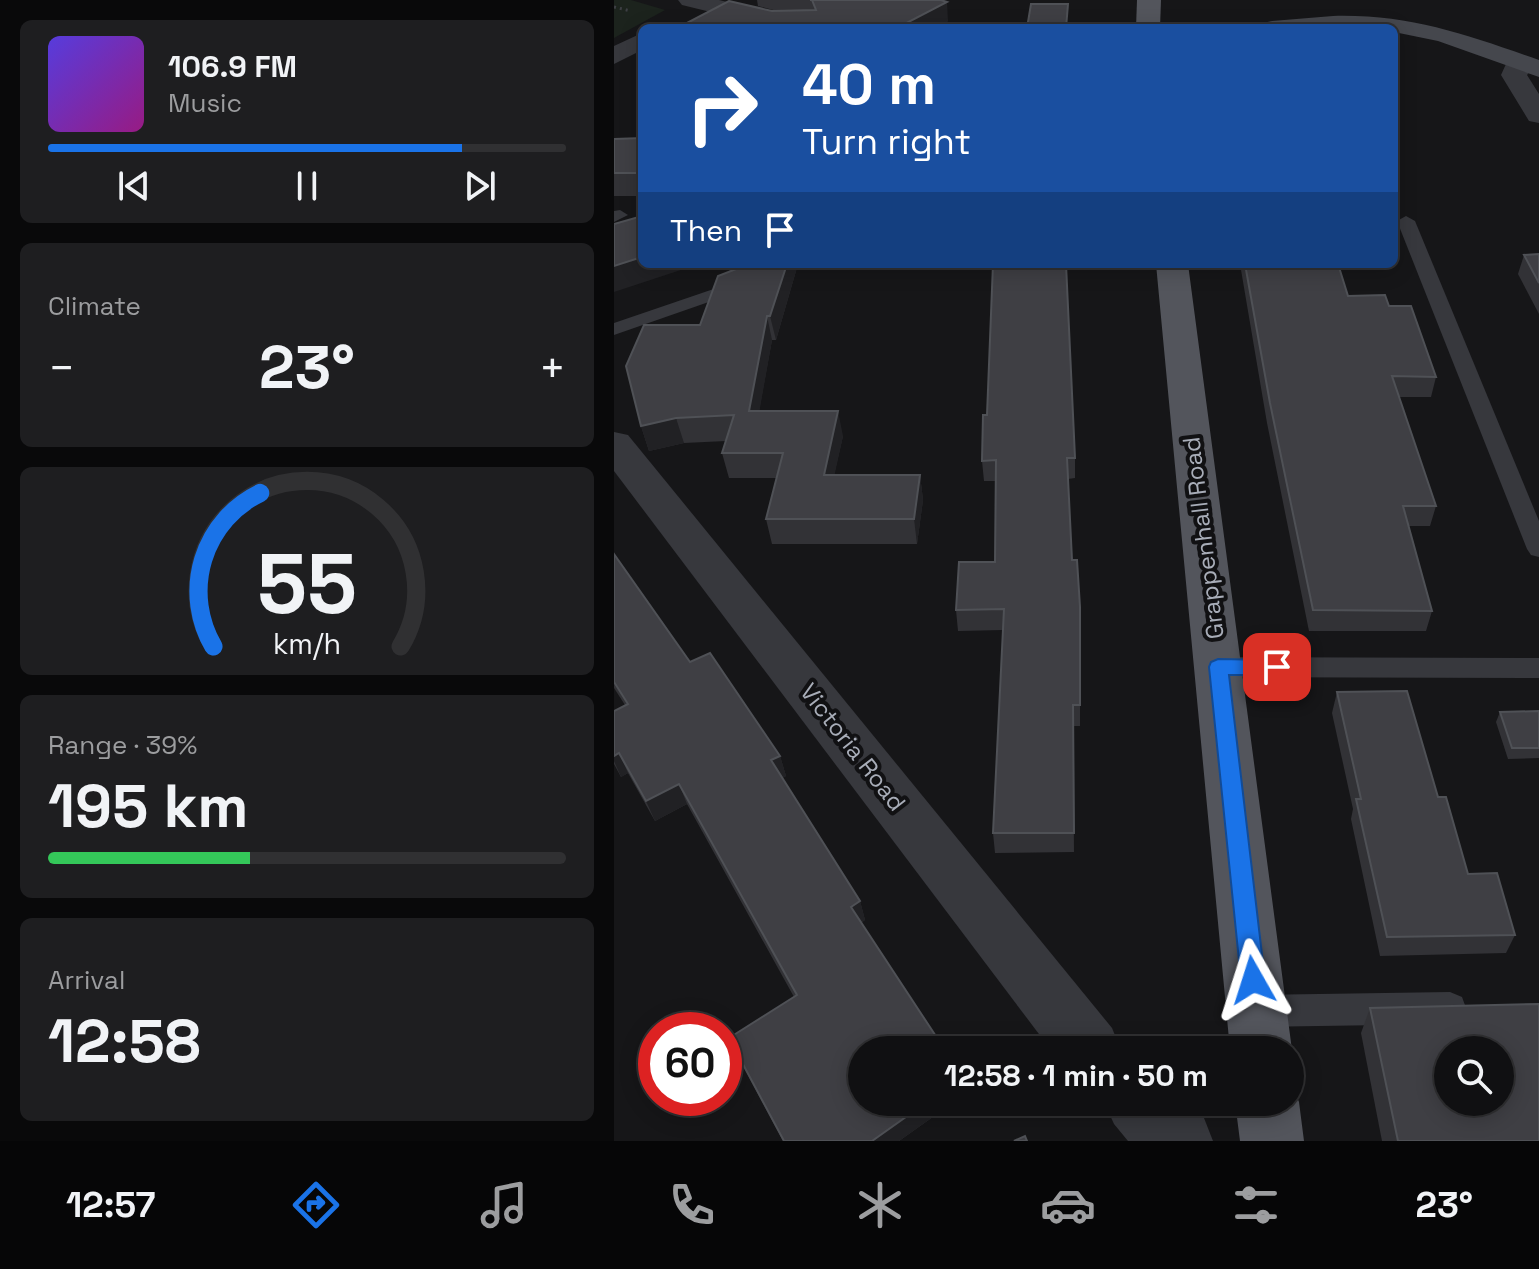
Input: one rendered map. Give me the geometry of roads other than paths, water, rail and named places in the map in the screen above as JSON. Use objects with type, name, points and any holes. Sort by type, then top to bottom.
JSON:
[{"type":"main road","points":[[1148,24],[1149,0]]},
{"type":"main road","name":"Grappenhall Road","points":[[1172,268],[1259,1031]]},
{"type":"main road","points":[[1269,1116],[1272,1141]]},
{"type":"street","points":[[676,22],[709,2],[790,24]]},
{"type":"street","points":[[1323,24],[1377,24]]},
{"type":"street","points":[[1398,26],[1463,41],[1531,67]]},
{"type":"street","points":[[614,56],[638,42]]},
{"type":"street","points":[[1531,67],[1515,69],[1514,75],[1539,115]]},
{"type":"street","name":"Victoria Road","points":[[614,444],[1079,1036]]},
{"type":"street","points":[[1149,1116],[1160,1128],[1181,1141]]},
{"type":"lane","points":[[1406,221],[1539,549]]},
{"type":"lane","points":[[614,329],[745,283]]},
{"type":"lane","points":[[1218,667],[1539,668]]},
{"type":"lane","points":[[1259,1031],[1408,1007],[1481,1009]]}]
